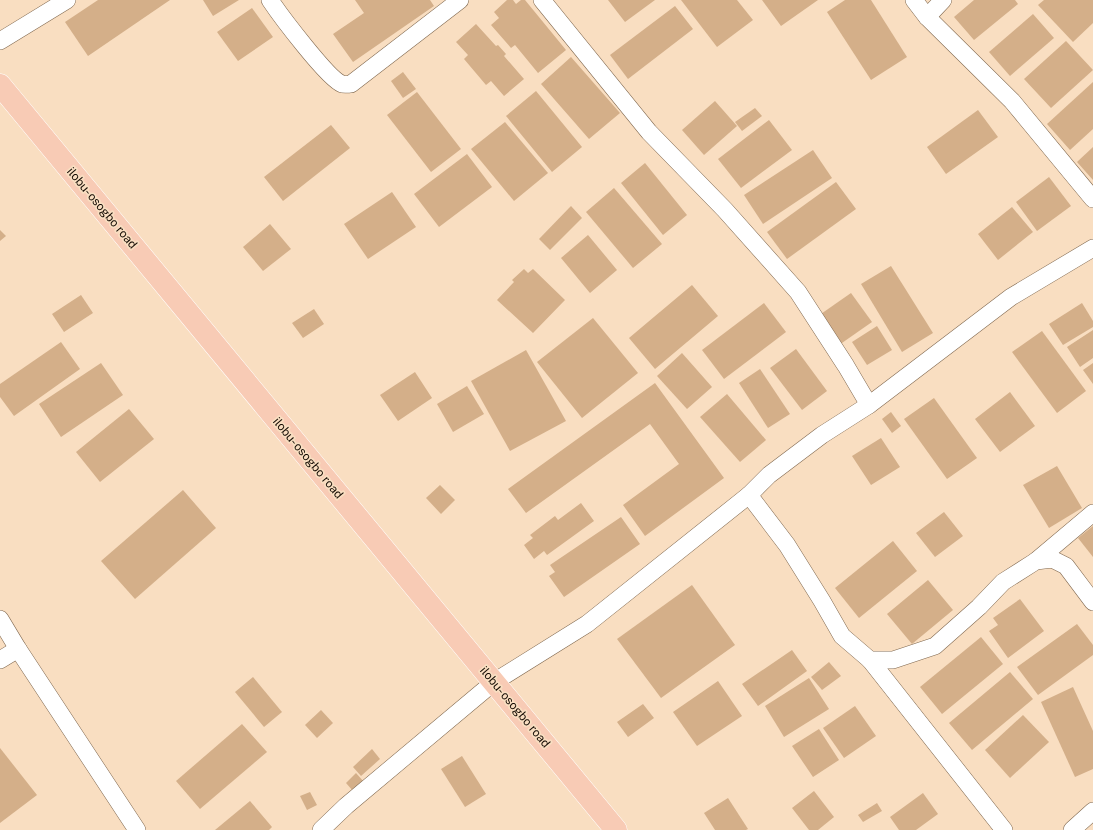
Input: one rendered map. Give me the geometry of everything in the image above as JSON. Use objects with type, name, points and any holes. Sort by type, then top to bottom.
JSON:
[{"type":"main road","name":"ilobu- osogbo road","points":[[0,85],[616,830]]},
{"type":"street","points":[[0,41],[68,0]]},
{"type":"street","points":[[270,0],[281,16],[329,74],[342,84],[351,84],[460,0]]},
{"type":"street","points":[[542,0],[650,132],[725,210],[798,292],[846,366],[869,405]]},
{"type":"street","points":[[914,0],[927,17],[1012,101],[1093,199]]},
{"type":"street","points":[[927,17],[944,0]]},
{"type":"street","points":[[321,830],[346,806],[494,682],[586,624],[749,495],[769,475],[822,435],[869,405],[1011,297],[1093,248]]},
{"type":"street","points":[[749,495],[787,545],[842,636],[870,660],[1004,830]]},
{"type":"street","points":[[870,660],[893,660],[935,646],[979,607],[1003,582],[1036,561],[1093,514]]},
{"type":"street","points":[[1036,561],[1052,559],[1066,566],[1093,602]]},
{"type":"street","points":[[0,618],[18,649],[137,830]]},
{"type":"street","points":[[0,660],[18,649]]},
{"type":"street","points":[[1072,830],[1093,811]]},
{"type":"building","points":[[98,0],[170,0],[88,56],[65,22]]},
{"type":"building","points":[[203,0],[239,0],[213,16]]},
{"type":"building","points":[[355,0],[430,0],[434,6],[353,62],[333,34],[364,13]]},
{"type":"building","points":[[507,0],[513,0],[516,4],[521,0],[525,0],[566,50],[538,73],[515,45],[511,48],[491,25],[499,18],[494,12]]},
{"type":"building","points":[[608,0],[655,0],[625,22]]},
{"type":"building","points":[[681,0],[737,0],[753,20],[717,47]]},
{"type":"building","points":[[762,0],[818,0],[781,26]]},
{"type":"building","points":[[845,0],[871,0],[907,57],[871,80],[827,12]]},
{"type":"building","points":[[974,0],[1015,0],[1018,4],[974,40],[954,17]]},
{"type":"building","points":[[1044,0],[1093,0],[1093,23],[1073,42],[1038,5]]},
{"type":"building","points":[[675,6],[693,29],[628,79],[610,55]]},
{"type":"building","points":[[252,8],[273,37],[238,61],[217,32]]},
{"type":"building","points":[[1033,14],[1054,38],[1010,76],[989,52]]},
{"type":"building","points":[[476,24],[496,46],[498,45],[506,54],[504,56],[524,79],[504,96],[491,81],[486,85],[464,59],[468,55],[456,42]]},
{"type":"building","points":[[1066,41],[1093,70],[1051,108],[1024,79]]},
{"type":"building","points":[[571,57],[620,113],[589,139],[541,84]]},
{"type":"building","points":[[403,72],[416,89],[403,98],[391,81]]},
{"type":"building","points":[[1093,82],[1093,129],[1070,150],[1047,124]]},
{"type":"building","points":[[536,91],[582,147],[552,172],[506,116]]},
{"type":"building","points":[[417,92],[461,149],[431,172],[387,115]]},
{"type":"building","points":[[715,101],[737,126],[704,155],[682,130]]},
{"type":"building","points":[[755,108],[762,116],[742,131],[735,122]]},
{"type":"building","points":[[978,110],[998,137],[946,174],[927,147]]},
{"type":"building","points":[[769,120],[792,150],[741,188],[718,159]]},
{"type":"building","points":[[505,122],[548,173],[514,201],[471,149]]},
{"type":"building","points":[[331,125],[350,148],[283,201],[264,177]]},
{"type":"building","points":[[1093,147],[1093,180],[1077,162]]},
{"type":"building","points":[[813,150],[832,178],[763,224],[744,195]]},
{"type":"building","points":[[467,154],[492,187],[439,227],[414,194]]},
{"type":"building","points":[[645,163],[687,215],[663,235],[621,183]]},
{"type":"building","points":[[1049,177],[1071,206],[1037,231],[1016,202]]},
{"type":"building","points":[[836,182],[856,209],[787,259],[767,232]]},
{"type":"building","points":[[614,188],[662,244],[633,268],[586,212]]},
{"type":"building","points":[[392,192],[416,227],[368,259],[344,224]]},
{"type":"building","points":[[571,206],[582,218],[550,250],[539,239]]},
{"type":"building","points":[[1012,207],[1033,232],[998,260],[978,234]]},
{"type":"building","points":[[270,224],[291,249],[263,271],[243,247]]},
{"type":"building","points":[[0,230],[6,236],[0,241]]},
{"type":"building","points":[[588,235],[617,270],[590,293],[561,258]]},
{"type":"building","points":[[891,266],[933,333],[902,352],[861,284]]},
{"type":"building","points":[[524,269],[528,273],[533,269],[565,300],[533,333],[497,300],[514,282],[512,280]]},
{"type":"building","points":[[692,285],[718,316],[655,369],[629,338]]},
{"type":"building","points":[[851,293],[872,322],[839,345],[818,316]]},
{"type":"building","points":[[81,295],[93,313],[64,332],[52,314]]},
{"type":"building","points":[[764,303],[786,332],[724,379],[702,350]]},
{"type":"building","points":[[1082,303],[1093,321],[1093,327],[1063,345],[1049,324]]},
{"type":"building","points":[[314,309],[324,324],[303,338],[292,323]]},
{"type":"building","points":[[593,318],[638,373],[582,418],[537,362]]},
{"type":"building","points":[[877,326],[892,350],[867,365],[852,342]]},
{"type":"building","points":[[1093,330],[1093,358],[1080,367],[1067,347]]},
{"type":"building","points":[[1042,331],[1086,391],[1057,413],[1012,352]]},
{"type":"building","points":[[61,342],[80,369],[14,416],[0,397],[0,384]]},
{"type":"building","points":[[796,349],[827,391],[802,410],[770,368]]},
{"type":"building","points":[[526,350],[566,421],[510,451],[471,381]]},
{"type":"building","points":[[682,353],[712,387],[687,409],[657,376]]},
{"type":"building","points":[[101,363],[123,395],[61,437],[39,404]]},
{"type":"building","points":[[1093,363],[1093,384],[1083,370]]},
{"type":"building","points":[[760,369],[790,414],[768,428],[739,383]]},
{"type":"building","points":[[415,372],[432,398],[398,421],[380,395]]},
{"type":"building","points":[[655,383],[724,478],[645,536],[623,505],[679,464],[650,424],[526,513],[508,489]]},
{"type":"building","points":[[467,386],[484,414],[453,432],[437,404]]},
{"type":"building","points":[[1010,392],[1035,426],[1000,452],[975,419]]},
{"type":"building","points":[[727,394],[766,440],[740,462],[700,417]]},
{"type":"building","points":[[934,398],[977,458],[947,479],[904,419]]},
{"type":"building","points":[[129,409],[154,439],[100,482],[76,452]]},
{"type":"building","points":[[891,412],[901,426],[892,433],[882,419]]},
{"type":"building","points":[[881,438],[900,467],[871,485],[852,456]]},
{"type":"building","points":[[1057,466],[1082,508],[1049,528],[1023,485]]},
{"type":"building","points":[[440,485],[455,500],[441,514],[426,498]]},
{"type":"building","points":[[183,490],[216,528],[135,599],[101,561]]},
{"type":"building","points":[[581,503],[594,521],[547,555],[544,551],[534,559],[524,545],[533,538],[530,535],[555,516],[558,520]]},
{"type":"building","points":[[944,512],[963,536],[935,557],[916,533]]},
{"type":"building","points":[[621,517],[640,544],[564,597],[549,576],[555,572],[550,565]]},
{"type":"building","points":[[1093,526],[1093,557],[1078,538]]},
{"type":"building","points":[[893,541],[917,571],[859,618],[835,588]]},
{"type":"building","points":[[928,580],[953,610],[912,644],[887,614]]},
{"type":"building","points":[[692,585],[735,645],[661,698],[617,639]]},
{"type":"building","points":[[1020,599],[1044,631],[1008,658],[989,631],[998,625],[993,618]]},
{"type":"building","points":[[1077,624],[1093,645],[1093,655],[1038,695],[1017,667]]},
{"type":"building","points":[[981,637],[1003,664],[942,714],[920,687]]},
{"type":"building","points":[[792,650],[807,671],[758,706],[742,684]]},
{"type":"building","points":[[829,662],[841,676],[822,690],[811,677]]},
{"type":"building","points":[[1010,672],[1033,699],[972,750],[949,723]]},
{"type":"building","points":[[253,677],[282,712],[264,727],[235,692]]},
{"type":"building","points":[[809,678],[829,709],[784,737],[765,706]]},
{"type":"building","points":[[718,681],[742,716],[697,746],[673,712]]},
{"type":"building","points":[[1073,687],[1093,731],[1093,769],[1075,777],[1041,702]]},
{"type":"building","points":[[643,704],[654,718],[628,737],[617,722]]},
{"type":"building","points":[[855,706],[876,736],[844,758],[823,728]]},
{"type":"building","points":[[321,710],[333,723],[317,738],[305,725]]},
{"type":"building","points":[[1023,715],[1049,742],[1010,778],[985,750]]},
{"type":"building","points":[[242,724],[267,752],[200,809],[176,781]]},
{"type":"building","points":[[819,729],[839,760],[813,777],[792,746]]},
{"type":"building","points":[[0,748],[37,795],[0,823]]},
{"type":"building","points":[[372,749],[380,759],[361,776],[353,767]]},
{"type":"building","points":[[462,756],[486,794],[465,807],[441,769]]},
{"type":"building","points":[[356,773],[364,782],[353,791],[346,783]]},
{"type":"building","points":[[814,791],[834,817],[818,830],[809,830],[792,808]]},
{"type":"building","points":[[310,792],[317,805],[307,810],[300,796]]},
{"type":"building","points":[[923,793],[938,814],[916,830],[899,830],[890,817]]},
{"type":"building","points":[[728,798],[748,829],[715,830],[704,813]]},
{"type":"building","points":[[250,801],[272,827],[269,830],[215,830]]},
{"type":"building","points":[[877,803],[882,811],[863,822],[858,815]]}]
